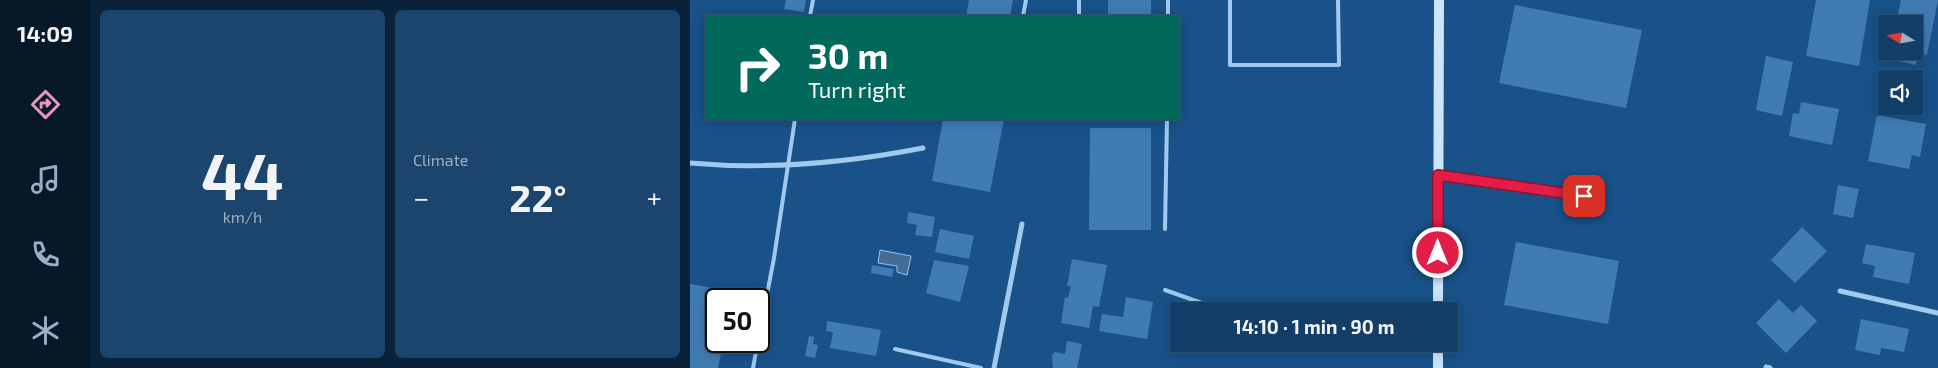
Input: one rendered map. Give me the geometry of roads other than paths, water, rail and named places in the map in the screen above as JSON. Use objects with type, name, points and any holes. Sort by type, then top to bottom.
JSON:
[{"type":"main road","points":[[1438,302],[1439,0]]},
{"type":"main road","points":[[1438,352],[1438,368]]},
{"type":"street","points":[[690,163],[738,166],[789,165],[852,160],[923,148]]},
{"type":"street","points":[[994,368],[1022,224]]},
{"type":"street","points":[[1840,291],[1938,313]]},
{"type":"lane","points":[[810,15],[813,0]]},
{"type":"lane","points":[[1023,15],[1026,0]]},
{"type":"lane","points":[[1079,0],[1080,15]]},
{"type":"lane","points":[[1168,0],[1168,15]]},
{"type":"lane","points":[[1230,0],[1230,65],[1339,65],[1338,0]]},
{"type":"lane","points":[[767,288],[795,120]]},
{"type":"lane","points":[[1165,229],[1167,120]]},
{"type":"lane","points":[[1438,175],[1603,199]]},
{"type":"lane","points":[[1165,290],[1199,302]]},
{"type":"lane","points":[[895,349],[981,368]]},
{"type":"lane","points":[[753,368],[756,353]]},
{"type":"water","points":[[880,250],[911,256],[907,275],[897,272],[897,266],[878,263]]}]
